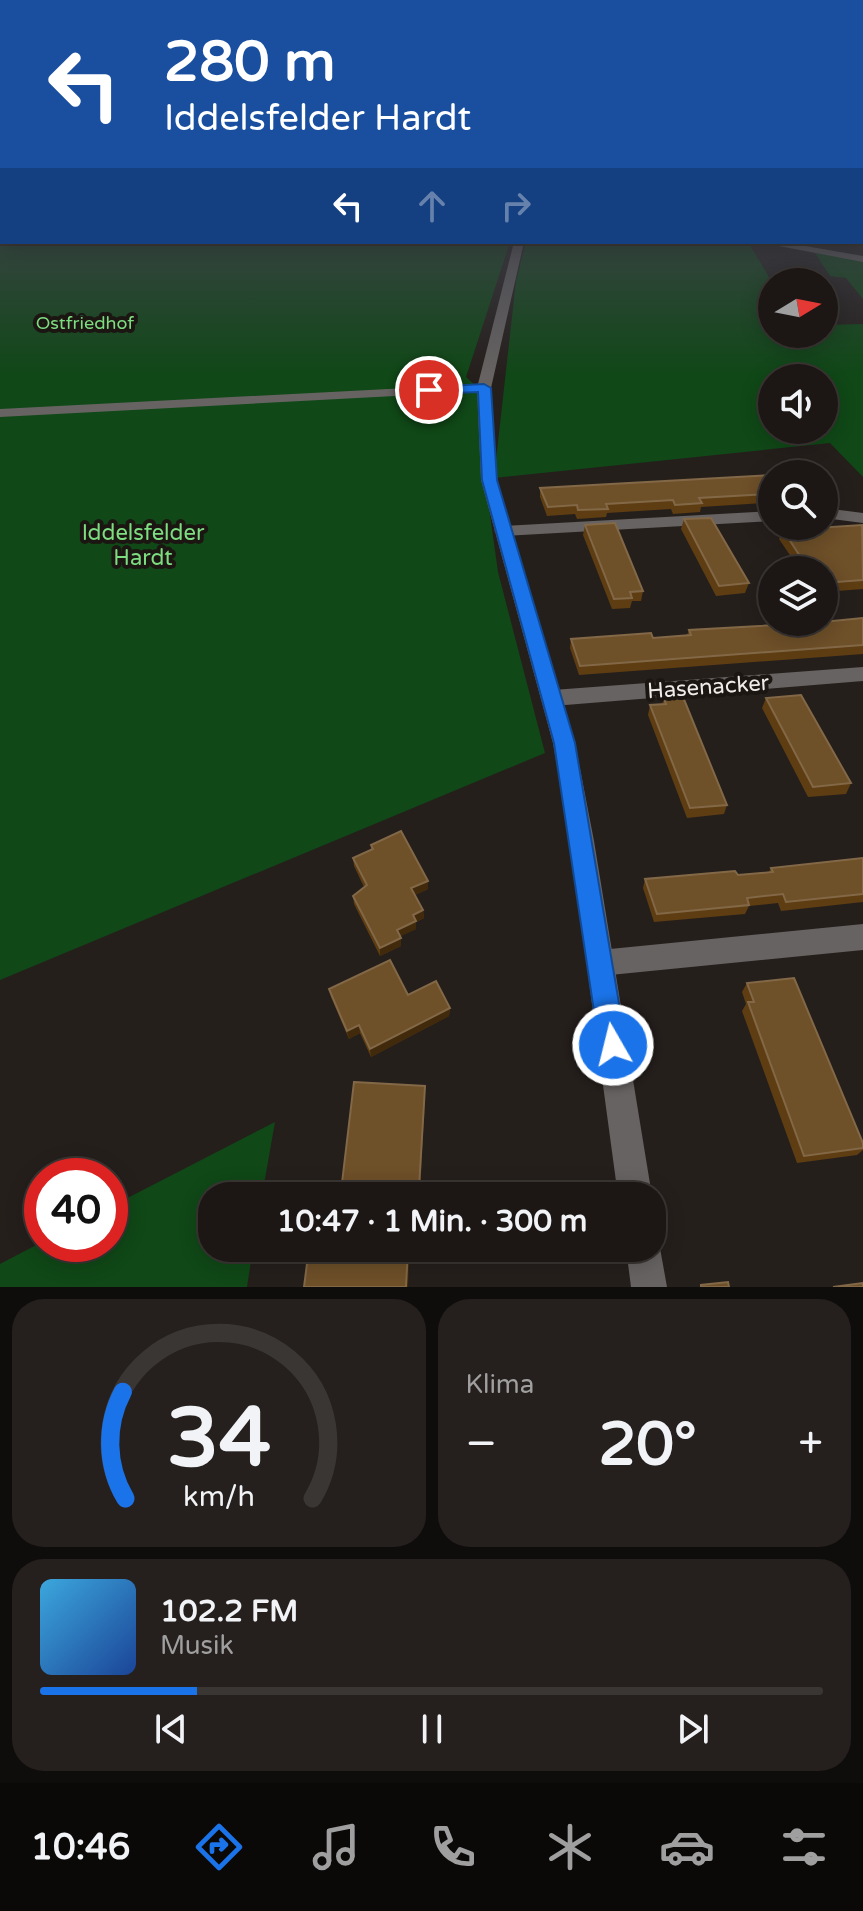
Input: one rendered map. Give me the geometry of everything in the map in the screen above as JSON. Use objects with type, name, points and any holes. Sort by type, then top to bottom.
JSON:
[{"type":"street","points":[[516,256],[484,388],[489,480],[553,698],[582,841],[633,1182]]},
{"type":"street","points":[[0,413],[484,388]]},
{"type":"street","points":[[838,515],[863,518]]},
{"type":"street","points":[[503,531],[758,517]]},
{"type":"street","name":"Hasenacker","points":[[553,698],[863,674]]},
{"type":"street","points":[[600,963],[863,937]]},
{"type":"street","points":[[645,1262],[649,1287]]},
{"type":"green space","points":[[0,256],[505,256],[466,377],[480,390],[485,479],[498,572],[545,753],[0,980]]},
{"type":"green space","points":[[522,256],[756,256],[764,268],[758,268],[758,348],[838,348],[838,325],[863,324],[863,477],[831,444],[838,444],[838,364],[758,364],[758,444],[820,444],[494,478],[516,281]]},
{"type":"green space","points":[[817,256],[863,260],[863,299],[846,278],[838,277],[838,268],[825,268]]},
{"type":"green space","points":[[275,1122],[264,1182],[198,1182],[198,1262],[251,1262],[247,1287],[0,1287],[0,1264],[24,1251],[24,1262],[128,1262],[128,1198]]},
{"type":"building","points":[[758,476],[758,495],[699,498],[702,503],[675,505],[673,500],[606,504],[608,509],[578,510],[577,505],[548,507],[540,488]]},
{"type":"building","points":[[711,518],[749,583],[719,586],[684,519]]},
{"type":"building","points":[[615,523],[643,591],[630,592],[632,598],[614,599],[585,525]]},
{"type":"building","points":[[862,525],[863,580],[838,582],[838,556],[800,556],[790,540],[838,540],[838,527]]},
{"type":"building","points":[[863,618],[863,645],[580,666],[571,639],[651,633],[653,638],[691,635],[689,630],[758,626],[758,636],[838,636],[838,620]]},
{"type":"building","points":[[801,695],[851,783],[813,787],[766,698]]},
{"type":"building","points":[[683,697],[727,805],[690,808],[650,705],[666,704],[664,699]]},
{"type":"building","points":[[401,831],[428,881],[411,888],[423,910],[413,915],[416,921],[397,930],[401,938],[380,948],[353,896],[367,885],[353,858],[373,849],[371,845]]},
{"type":"building","points":[[863,858],[863,894],[786,902],[783,894],[747,898],[749,905],[657,914],[645,879],[735,871],[738,875],[773,872],[771,868]]},
{"type":"building","points":[[390,960],[408,995],[436,981],[450,1008],[370,1049],[359,1025],[347,1031],[329,989]]},
{"type":"building","points":[[794,978],[863,1148],[804,1156],[748,1002],[754,1002],[747,983]]},
{"type":"building","points":[[354,1082],[425,1086],[419,1182],[342,1182]]},
{"type":"building","points":[[307,1262],[407,1262],[406,1287],[304,1287]]},
{"type":"building","points":[[728,1282],[729,1287],[701,1287],[701,1285]]},
{"type":"building","points":[[863,1283],[863,1287],[833,1287]]},
{"type":"route","points":[[429,390],[484,388],[489,480],[564,743],[613,1045]]},
{"type":"park label","name":"Ostfriedhof","points":[[85,323]]},
{"type":"park label","name":"Iddelsfelder Hardt","points":[[143,544]]}]
